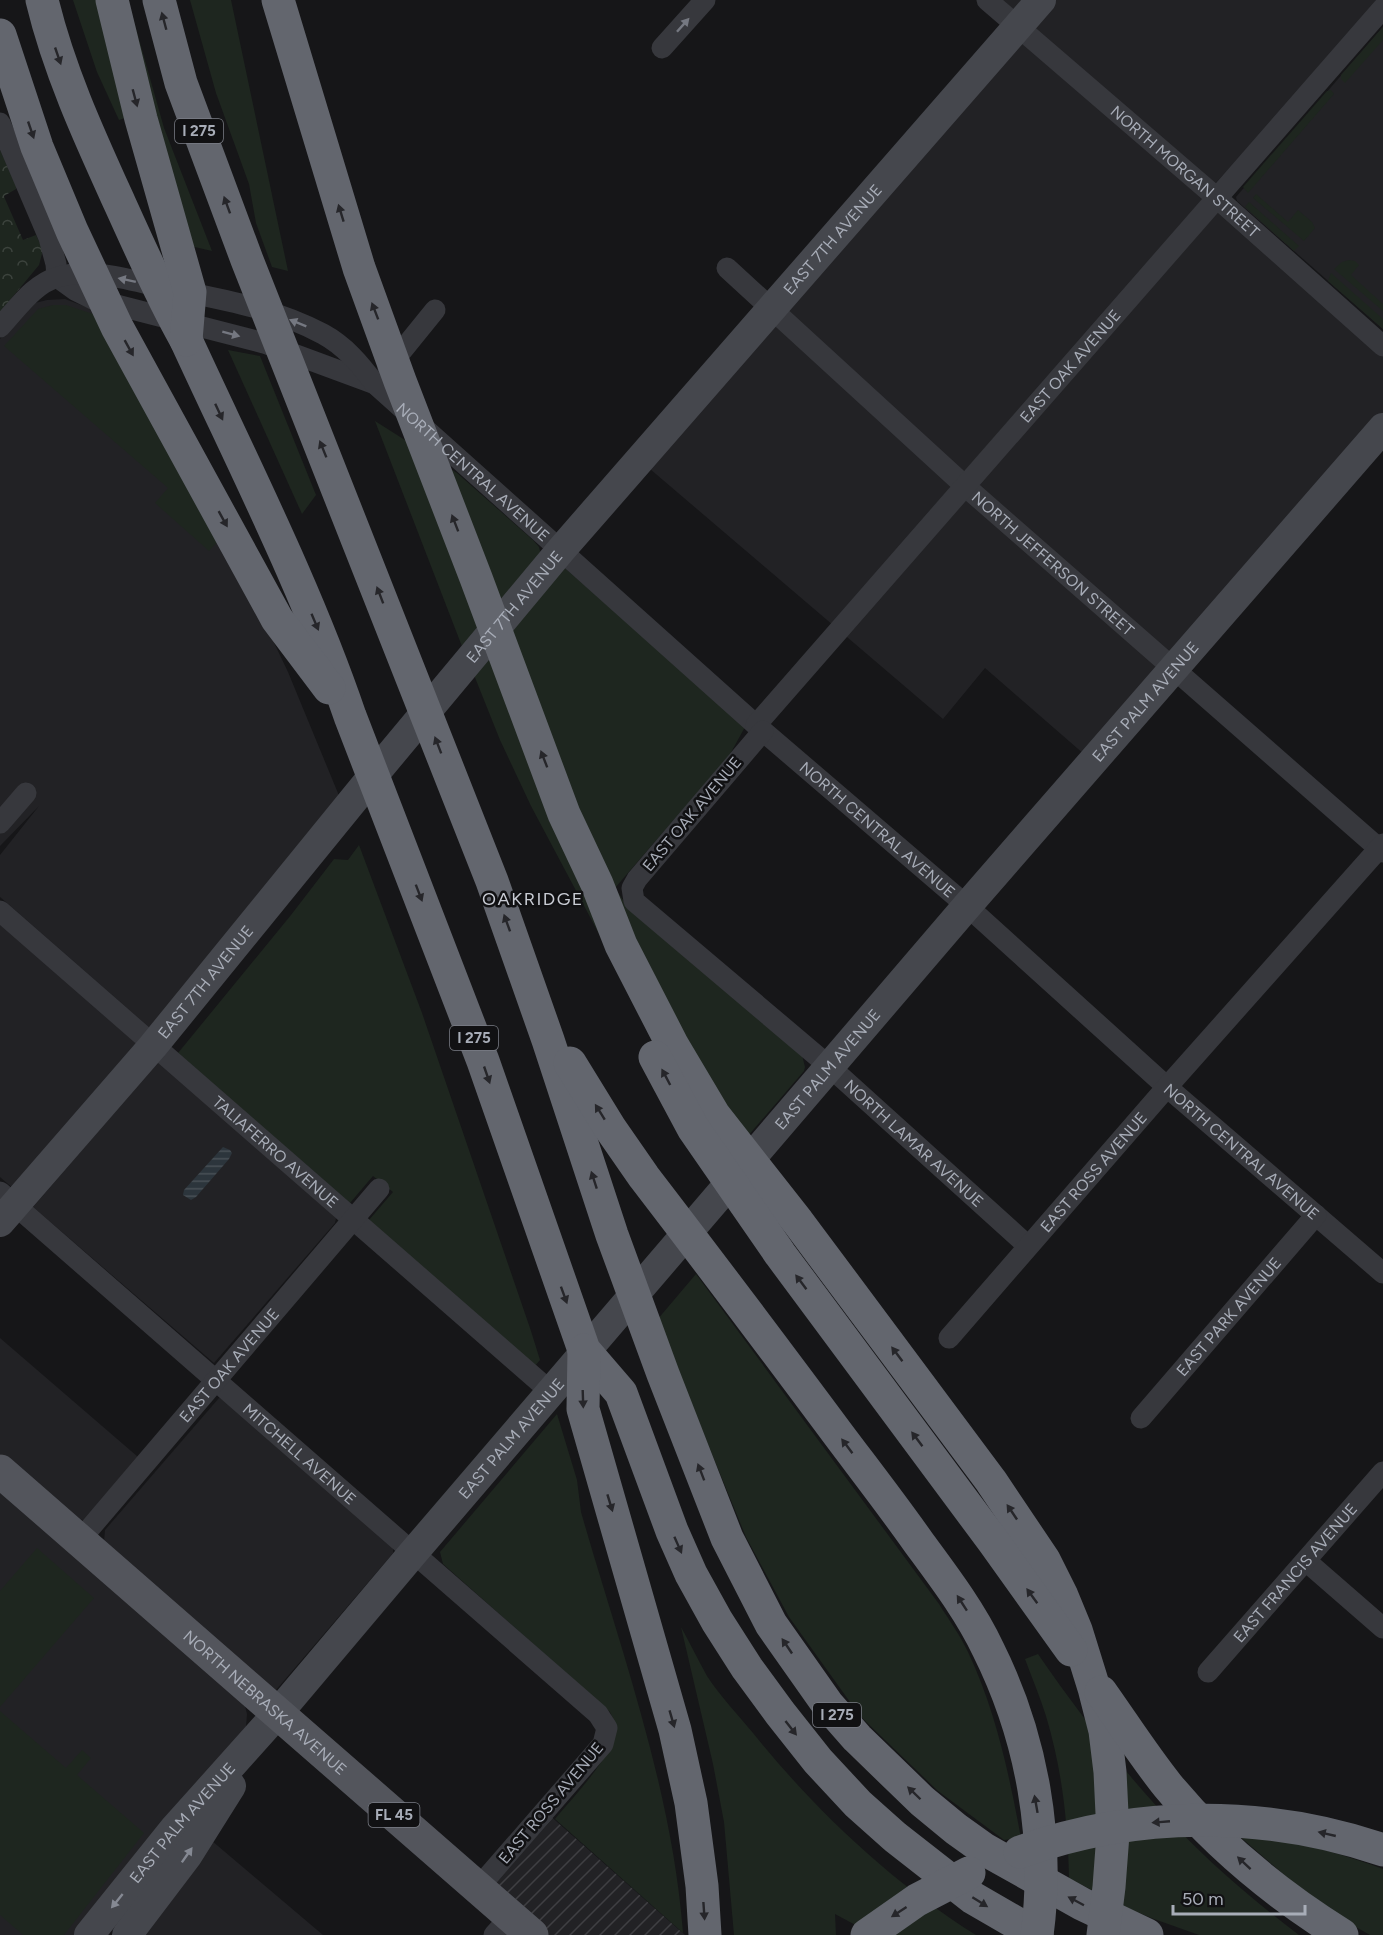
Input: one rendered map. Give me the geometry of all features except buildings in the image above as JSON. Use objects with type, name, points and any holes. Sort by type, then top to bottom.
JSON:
[{"type":"highway","name":"I 275","points":[[42,0],[49,30],[67,83],[131,229],[167,307],[186,340],[333,664],[479,1052],[584,1350],[621,1393],[672,1532],[691,1574],[747,1668],[818,1761],[858,1804],[929,1865],[973,1898],[1037,1935]]},
{"type":"highway","points":[[112,0],[138,108],[190,292],[186,340]]},
{"type":"highway","name":"I 275","points":[[159,0],[182,83],[247,260],[402,650],[527,978],[612,1235],[727,1538],[771,1624],[828,1705],[857,1738],[898,1778],[956,1829],[984,1849],[1119,1923],[1148,1935]]},
{"type":"highway","points":[[278,0],[359,268],[522,704],[564,814],[597,884],[621,945],[673,1046],[704,1122],[780,1254],[993,1541],[1168,1785],[1209,1830],[1251,1869],[1289,1899],[1342,1935]]},
{"type":"highway","points":[[289,0],[303,82]]},
{"type":"highway","points":[[0,35],[22,105],[51,181],[117,327],[277,619],[351,716]]},
{"type":"highway","points":[[527,978],[579,1078],[610,1128],[945,1577],[988,1648],[1016,1716],[1028,1757],[1039,1824],[1042,1863],[1037,1935]]},
{"type":"highway","points":[[704,1122],[798,1222],[991,1481],[1044,1560],[1062,1596],[1086,1662],[1105,1731],[1110,1772],[1113,1833],[1103,1935]]},
{"type":"highway","points":[[584,1350],[583,1409],[675,1730],[691,1803],[702,1886],[705,1935]]},
{"type":"highway","points":[[867,1935],[917,1900],[973,1871],[1062,1839],[1132,1825],[1178,1821],[1261,1824],[1318,1832],[1383,1850]]},
{"type":"main road","name":"NORTH NEBRASKA AVENUE","points":[[0,1471],[478,1888],[512,1929]]},
{"type":"street","points":[[662,48],[704,0]]},
{"type":"street","name":"NORTH MORGAN STREET","points":[[987,0],[1217,198],[1383,346]]},
{"type":"street","name":"EAST 7TH AVENUE","points":[[5,1206],[153,1046],[561,550],[1041,0]]},
{"type":"street","name":"EAST OAK AVENUE","points":[[634,901],[632,888],[637,879],[760,728],[965,486],[1383,8]]},
{"type":"street","points":[[0,123],[53,250],[57,277],[30,294],[0,327]]},
{"type":"street","points":[[53,250],[86,274]]},
{"type":"street","name":"NORTH JEFFERSON STREET","points":[[727,268],[965,486],[1382,848]]},
{"type":"street","name":"NORTH CENTRAL AVENUE","points":[[57,277],[86,274],[205,296],[279,315],[324,335],[343,347],[375,384],[760,728],[967,906],[1167,1087],[1316,1215],[1380,1266]]},
{"type":"street","name":"NORTH CENTRAL AVENUE","points":[[57,277],[93,299],[264,343],[375,384]]},
{"type":"street","points":[[375,384],[435,310]]},
{"type":"street","name":"EAST PALM AVENUE","points":[[89,1935],[175,1828],[278,1713],[967,906],[1383,428]]},
{"type":"street","points":[[0,823],[26,793]]},
{"type":"street","name":"EAST ROSS AVENUE","points":[[949,1338],[1167,1087],[1382,848]]},
{"type":"street","name":"NORTH LAMAR AVENUE","points":[[634,901],[830,1067],[1028,1246]]},
{"type":"street","name":"TALIAFERRO AVENUE","points":[[0,911],[551,1392]]},
{"type":"street","name":"EAST OAK AVENUE","points":[[79,1541],[379,1189]]},
{"type":"street","name":"MITCHELL AVENUE","points":[[5,1206],[216,1380],[598,1714]]},
{"type":"street","name":"EAST PARK AVENUE","points":[[1141,1418],[1316,1215]]},
{"type":"street","name":"EAST FRANCIS AVENUE","points":[[1208,1672],[1383,1472]]},
{"type":"street","points":[[1306,1561],[1383,1628]]},
{"type":"street","name":"EAST PALM AVENUE","points":[[127,1935],[187,1856],[278,1713]]},
{"type":"street","name":"EAST ROSS AVENUE","points":[[478,1888],[603,1744],[608,1728],[598,1714]]},
{"type":"shaded area","points":[[1002,0],[1382,0],[1204,196],[1383,350],[1383,418],[1085,755],[985,668],[943,719],[643,463],[1029,25]]},
{"type":"shaded area","points":[[1383,27],[1383,329],[1237,201],[1236,197]]},
{"type":"shaded area","points":[[65,299],[97,311],[258,609],[288,672],[340,798],[151,1029],[0,897],[0,855],[39,806],[0,846],[0,339],[35,303]]},
{"type":"shaded area","points":[[0,923],[139,1045],[15,1190],[0,1177]]},
{"type":"shaded area","points":[[158,1061],[336,1218],[335,1223],[214,1363],[33,1207]]},
{"type":"shaded area","points":[[223,1147],[232,1153],[229,1159],[196,1197],[191,1200],[183,1195],[184,1190]]},
{"type":"shaded area","points":[[0,1338],[138,1457],[83,1520],[73,1518],[0,1454]]},
{"type":"shaded area","points":[[219,1398],[224,1399],[393,1549],[389,1558],[276,1690],[104,1542],[105,1530]]},
{"type":"shaded area","points":[[0,1489],[245,1706],[247,1714],[246,1727],[76,1935],[0,1935]]},
{"type":"shaded area","points":[[548,1814],[685,1935],[538,1935],[484,1887]]},
{"type":"shaded area","points":[[205,1835],[323,1935],[131,1935]]},
{"type":"green space","points":[[73,0],[103,0],[131,116],[119,120],[97,72]]},
{"type":"green space","points":[[128,0],[164,128],[212,251],[186,245]]},
{"type":"green space","points":[[190,0],[231,0],[288,271],[272,267],[256,223],[249,184],[216,93]]},
{"type":"green space","points":[[1383,27],[1383,40],[1345,83],[1341,75]]},
{"type":"green space","points":[[1331,90],[1334,94],[1248,193],[1243,187],[1327,91]]},
{"type":"green space","points":[[0,150],[16,185],[16,189],[4,196],[5,199],[23,240],[36,235],[43,250],[39,265],[0,312]]},
{"type":"green space","points":[[1256,194],[1288,222],[1298,210],[1312,222],[1315,228],[1304,241],[1253,198]]},
{"type":"green space","points":[[1249,202],[1299,246],[1294,251],[1245,207]]},
{"type":"green space","points":[[1349,260],[1359,265],[1351,275],[1383,304],[1383,311],[1334,269],[1342,262]]},
{"type":"green space","points":[[1331,273],[1383,319],[1383,329],[1328,281]]},
{"type":"green space","points":[[53,305],[66,305],[99,316],[222,537],[209,551],[155,503],[168,488],[4,346],[38,309]]},
{"type":"green space","points":[[228,350],[260,356],[316,495],[302,514]]},
{"type":"green space","points":[[375,421],[457,473],[539,547],[541,555],[463,649]]},
{"type":"green space","points":[[560,567],[566,569],[745,727],[729,756],[615,888],[623,900],[802,1055],[804,1071],[741,1144],[607,949],[531,806],[500,740],[472,670]]},
{"type":"green space","points":[[359,845],[422,1013],[531,1331],[540,1360],[535,1366],[369,1220],[393,1192],[373,1176],[350,1203],[178,1053],[334,859],[348,860]]},
{"type":"green space","points":[[696,1274],[939,1604],[962,1640],[978,1674],[994,1720],[1021,1838],[1004,1840],[938,1791],[860,1716],[789,1617],[746,1537],[657,1320]]},
{"type":"green space","points":[[557,1414],[577,1480],[581,1512],[628,1668],[656,1773],[677,1879],[683,1933],[555,1819],[610,1748],[615,1725],[610,1712],[443,1564],[440,1552]]},
{"type":"green space","points":[[37,1548],[94,1598],[0,1707],[0,1591]]},
{"type":"green space","points":[[681,1627],[707,1676],[718,1691],[802,1790],[885,1868],[914,1892],[976,1935],[874,1935],[835,1914],[836,1935],[734,1935],[724,1822]]},
{"type":"green space","points":[[1038,1654],[1104,1744],[1159,1809],[1221,1871],[1299,1935],[1199,1935],[1120,1905],[1069,1878],[1066,1817],[1056,1756],[1046,1716],[1025,1659]]},
{"type":"green space","points":[[0,1711],[66,1768],[82,1750],[91,1758],[77,1775],[144,1833],[64,1935],[23,1935],[0,1915]]},
{"type":"green space","points":[[1238,1835],[1312,1847],[1383,1869],[1383,1935],[1370,1935],[1354,1926],[1289,1879]]},
{"type":"district","name":"OAKRIDGE","points":[[533,899]]}]
